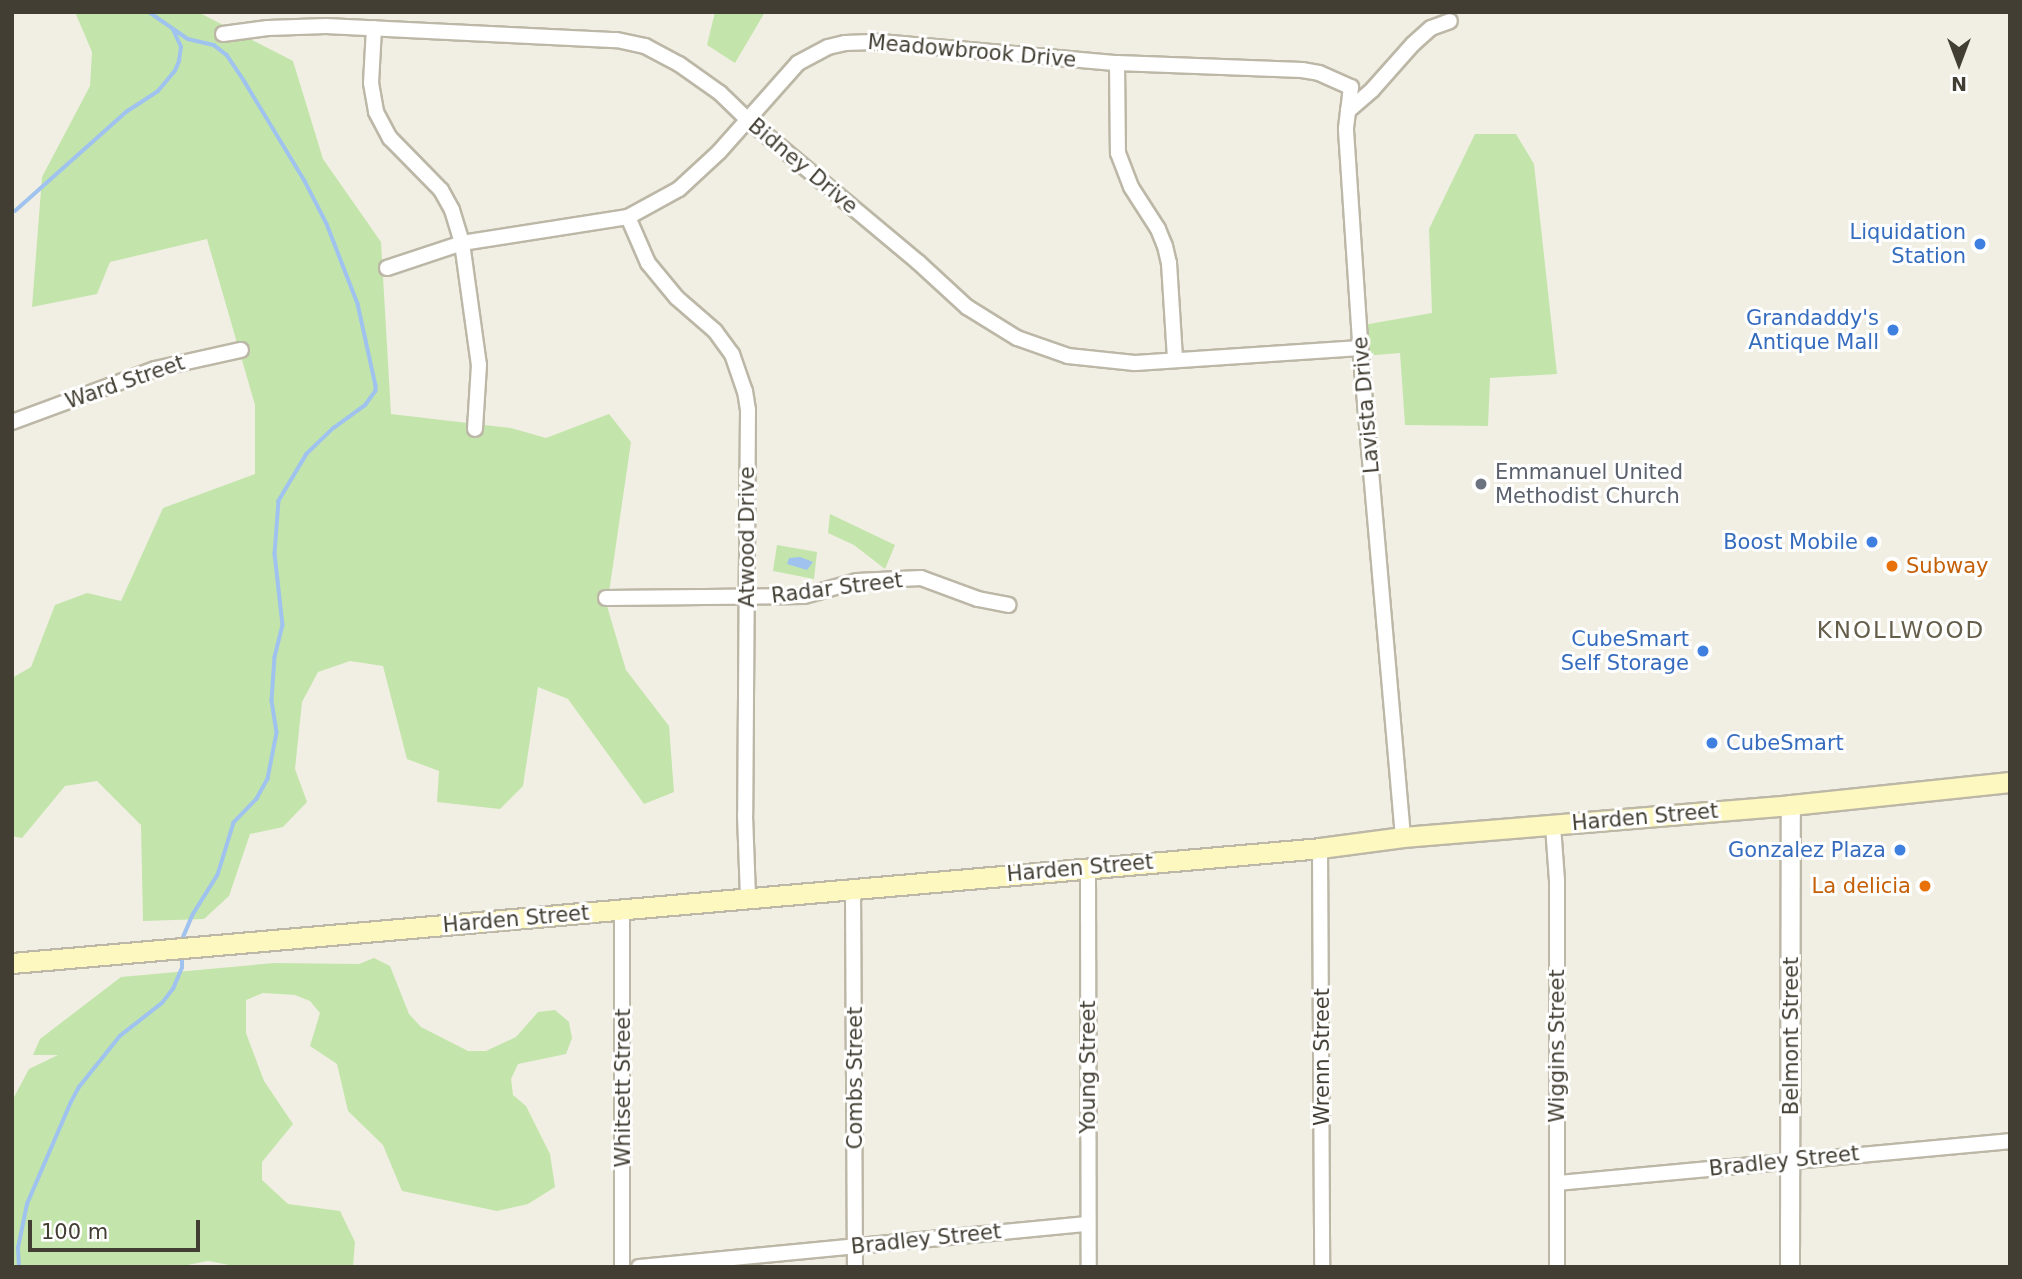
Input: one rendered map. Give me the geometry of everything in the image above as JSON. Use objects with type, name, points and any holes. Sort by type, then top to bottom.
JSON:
[{"type":"main road","name":"Harden Street","points":[[12,963],[1320,848],[1403,837],[1791,805],[2010,782]]},
{"type":"street","points":[[1348,111],[1373,89],[1412,44],[1431,28],[1450,21]]},
{"type":"street","name":"Bidney Drive","points":[[223,34],[287,27],[374,28],[626,41],[645,46],[679,64],[720,93],[967,307],[995,327],[1042,348],[1081,359],[1135,363],[1361,348]]},
{"type":"street","points":[[374,28],[372,83],[376,113],[390,138],[441,190],[452,210],[462,243],[479,365],[475,429]]},
{"type":"street","name":"Meadowbrook Drive","points":[[387,268],[462,243],[628,217],[679,189],[719,152],[798,63],[828,47],[845,43],[871,42],[1117,63],[1319,73],[1351,87],[1348,111]]},
{"type":"street","points":[[1117,63],[1118,153],[1132,187],[1158,229],[1165,246],[1169,263],[1175,359]]},
{"type":"street","name":"Lavista Drive","points":[[1348,111],[1346,128],[1361,348],[1403,837]]},
{"type":"street","name":"Atwood Drive","points":[[628,217],[648,263],[677,298],[715,331],[740,372],[748,410],[748,897]]},
{"type":"street","name":"Ward Street","points":[[12,422],[155,369],[241,350]]},
{"type":"street","name":"Radar Street","points":[[606,597],[804,596],[857,581],[921,578],[978,599],[1008,605]]},
{"type":"street","name":"Belmont Street","points":[[1790,1267],[1791,805]]},
{"type":"street","name":"Wiggins Street","points":[[1553,826],[1557,881],[1557,1267]]},
{"type":"street","name":"Wrenn Street","points":[[1320,848],[1322,1267]]},
{"type":"street","name":"Young Street","points":[[1088,867],[1089,1267]]},
{"type":"street","name":"Combs Street","points":[[853,889],[855,1267]]},
{"type":"street","name":"Whitsett Street","points":[[622,910],[622,1267]]},
{"type":"street","name":"Bradley Street","points":[[1558,1183],[2010,1140]]},
{"type":"street","name":"Bradley Street","points":[[639,1267],[1088,1224]]},
{"type":"green space","points":[[75,12],[198,12],[293,61],[323,159],[381,242],[391,414],[511,428],[546,438],[609,414],[631,442],[607,606],[626,670],[669,726],[674,792],[644,804],[568,699],[538,687],[523,786],[500,809],[437,802],[439,771],[407,759],[383,666],[350,661],[318,672],[302,702],[295,769],[307,802],[283,827],[250,834],[229,896],[204,919],[143,921],[141,825],[97,781],[65,786],[22,838],[12,836],[12,678],[31,667],[55,605],[87,593],[121,601],[163,508],[255,474],[255,405],[207,239],[110,262],[97,294],[32,307],[42,177],[90,86],[92,52]]},
{"type":"green space","points":[[715,12],[765,12],[735,63],[707,45]]},
{"type":"green space","points":[[1475,134],[1516,134],[1534,164],[1557,374],[1490,378],[1488,426],[1405,425],[1400,353],[1364,356],[1363,325],[1432,313],[1429,229]]},
{"type":"green space","points":[[830,514],[895,545],[885,569],[854,545],[828,533]]},
{"type":"green space","points":[[777,545],[817,552],[814,579],[773,571]]},
{"type":"green space","points":[[374,958],[390,966],[409,1014],[421,1027],[468,1051],[486,1051],[516,1037],[538,1012],[555,1010],[569,1022],[572,1038],[566,1054],[518,1064],[511,1079],[513,1095],[526,1106],[550,1154],[555,1187],[528,1204],[497,1211],[402,1191],[383,1145],[348,1111],[337,1064],[310,1046],[320,1013],[310,1001],[295,995],[263,993],[246,1000],[246,1033],[264,1081],[293,1124],[262,1162],[262,1180],[288,1204],[340,1211],[355,1242],[353,1267],[240,1267],[208,1261],[177,1267],[12,1267],[12,1101],[29,1069],[58,1055],[33,1055],[40,1039],[121,977],[274,963],[359,964]]},
{"type":"water","points":[[800,557],[813,562],[807,570],[787,564],[789,558]]},
{"type":"waterway","points":[[149,12],[188,39],[214,45],[227,55],[245,82],[305,181],[327,224],[358,304],[376,386],[376,391],[366,405],[334,428],[307,454],[279,501],[275,554],[283,625],[275,657],[272,701],[277,733],[268,779],[257,799],[234,823],[218,875],[193,915],[182,941]]},
{"type":"waterway","points":[[15,211],[126,112],[158,91],[175,71],[179,61],[181,47],[173,30]]},
{"type":"waterway","points":[[19,1267],[18,1248],[27,1204],[71,1102],[79,1087],[120,1036],[162,1003],[173,989],[182,968],[182,956]]},
{"type":"place","name":"Liquidation Station","points":[[1980,244]]},
{"type":"place","name":"Grandaddy's Antique Mall","points":[[1893,330]]},
{"type":"place","name":"Emmanuel United Methodist Church","points":[[1481,484]]},
{"type":"place","name":"Boost Mobile","points":[[1872,542]]},
{"type":"place","name":"Subway","points":[[1892,566]]},
{"type":"place","name":"CubeSmart Self Storage","points":[[1703,651]]},
{"type":"place","name":"CubeSmart","points":[[1712,743]]},
{"type":"place","name":"Gonzalez Plaza","points":[[1900,850]]},
{"type":"place","name":"La delicia","points":[[1925,886]]},
{"type":"district","name":"KNOLLWOOD","points":[[1901,630]]}]
